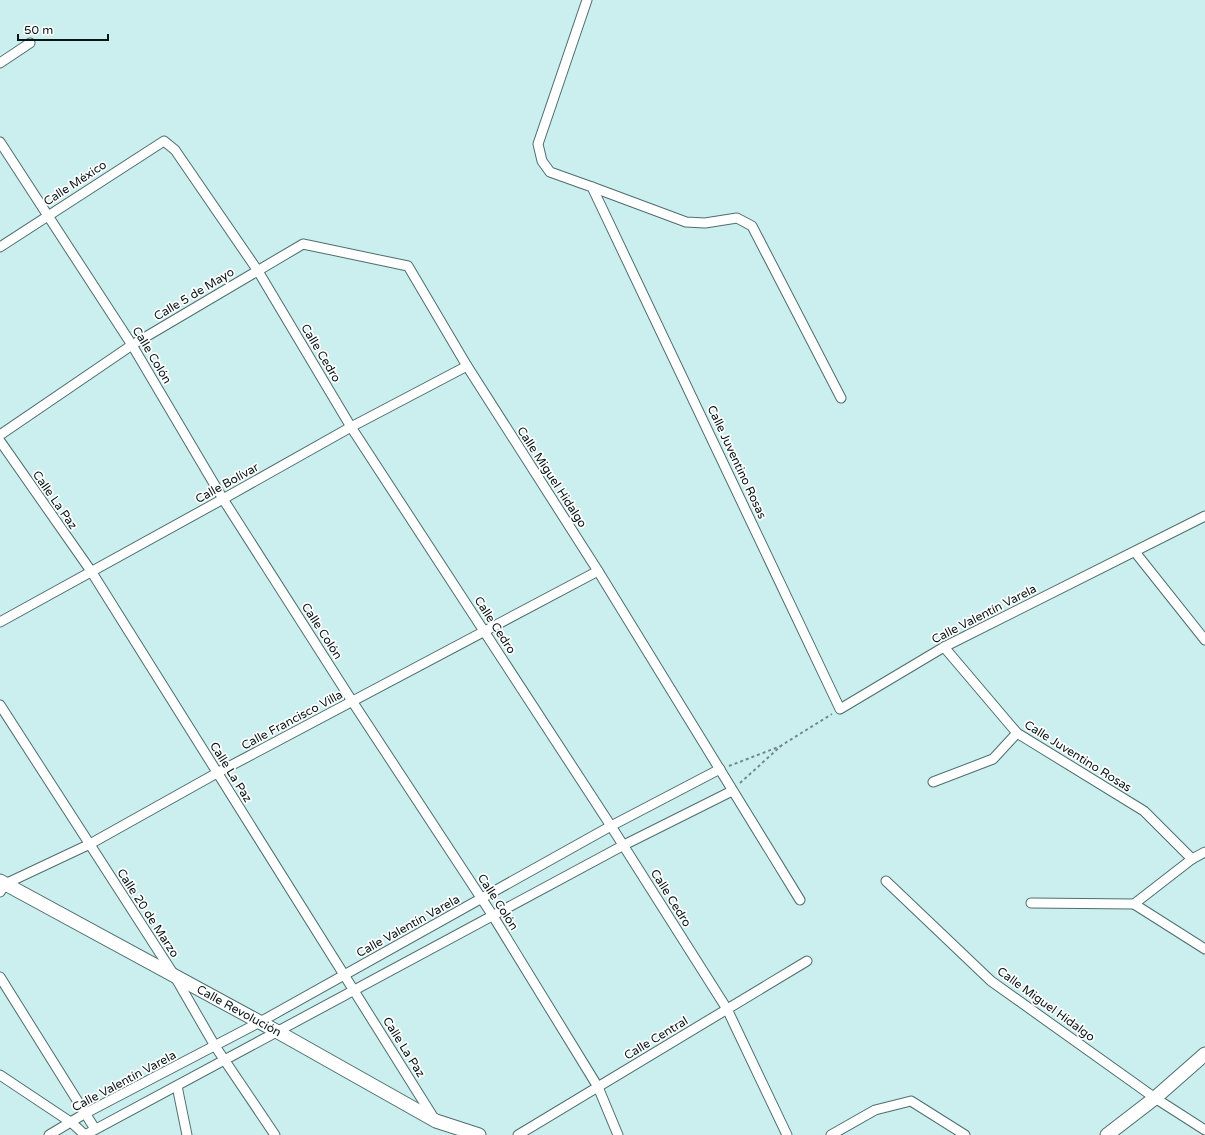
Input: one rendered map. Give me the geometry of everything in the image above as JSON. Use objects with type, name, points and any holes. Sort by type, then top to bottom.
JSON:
[{"type":"street","points":[[587,0],[538,144],[542,161],[550,172],[686,222],[704,223],[737,218],[752,226],[841,398]]},
{"type":"street","points":[[0,63],[30,43]]},
{"type":"street","name":"Calle México","points":[[0,247],[164,141]]},
{"type":"street","name":"Calle Cedro","points":[[164,141],[175,150],[258,271],[351,426],[624,845],[727,1009],[787,1135]]},
{"type":"street","name":"Calle Colón","points":[[0,142],[132,345],[224,499],[352,701],[493,916],[598,1087],[618,1135]]},
{"type":"street","name":"Calle Juventino Rosas","points":[[592,187],[840,709]]},
{"type":"street","name":"Calle 5 de Mayo","points":[[0,435],[132,345],[303,244]]},
{"type":"street","name":"Calle Miguel Hidalgo","points":[[303,244],[408,266],[467,366],[598,571],[800,900]]},
{"type":"street","name":"Calle Bolívar","points":[[0,622],[90,571],[224,499],[351,426],[467,366]]},
{"type":"street","name":"Calle La Paz","points":[[0,441],[90,571],[436,1121]]},
{"type":"street","name":"Calle Valentín Varela","points":[[840,709],[944,647],[1204,516]]},
{"type":"street","points":[[1135,552],[1205,640]]},
{"type":"street","name":"Calle Francisco Villa","points":[[2,886],[90,844],[217,773],[598,571]]},
{"type":"street","name":"Calle Juventino Rosas","points":[[944,647],[1017,734],[1144,811],[1192,859]]},
{"type":"street","name":"Calle 20 de Marzo","points":[[0,705],[174,975],[215,1046],[275,1135]]},
{"type":"street","points":[[933,782],[993,759],[1017,734]]},
{"type":"street","name":"Calle Valentín Varela","points":[[53,1134],[84,1114],[260,1022],[611,826],[720,769]]},
{"type":"street","points":[[0,1075],[72,1123],[85,1135],[624,845],[732,791]]},
{"type":"street","points":[[1134,904],[1192,859],[1205,852]]},
{"type":"street","name":"Calle Miguel Hidalgo","points":[[886,881],[991,981],[1155,1098],[1205,1130]]},
{"type":"street","name":"Calle Revolución","points":[[2,886],[174,975],[436,1121],[479,1135]]},
{"type":"street","points":[[1031,903],[1134,904],[1205,949]]},
{"type":"street","name":"Calle Central","points":[[518,1135],[807,961]]},
{"type":"street","points":[[0,977],[84,1114],[95,1129]]},
{"type":"street","points":[[1107,1135],[1155,1098],[1205,1054]]},
{"type":"street","points":[[177,1086],[187,1135]]},
{"type":"street","points":[[831,1135],[875,1110],[911,1101],[966,1135]]},
{"type":"path","points":[[720,769],[782,745],[840,709]]},
{"type":"path","points":[[732,791],[782,745]]}]
